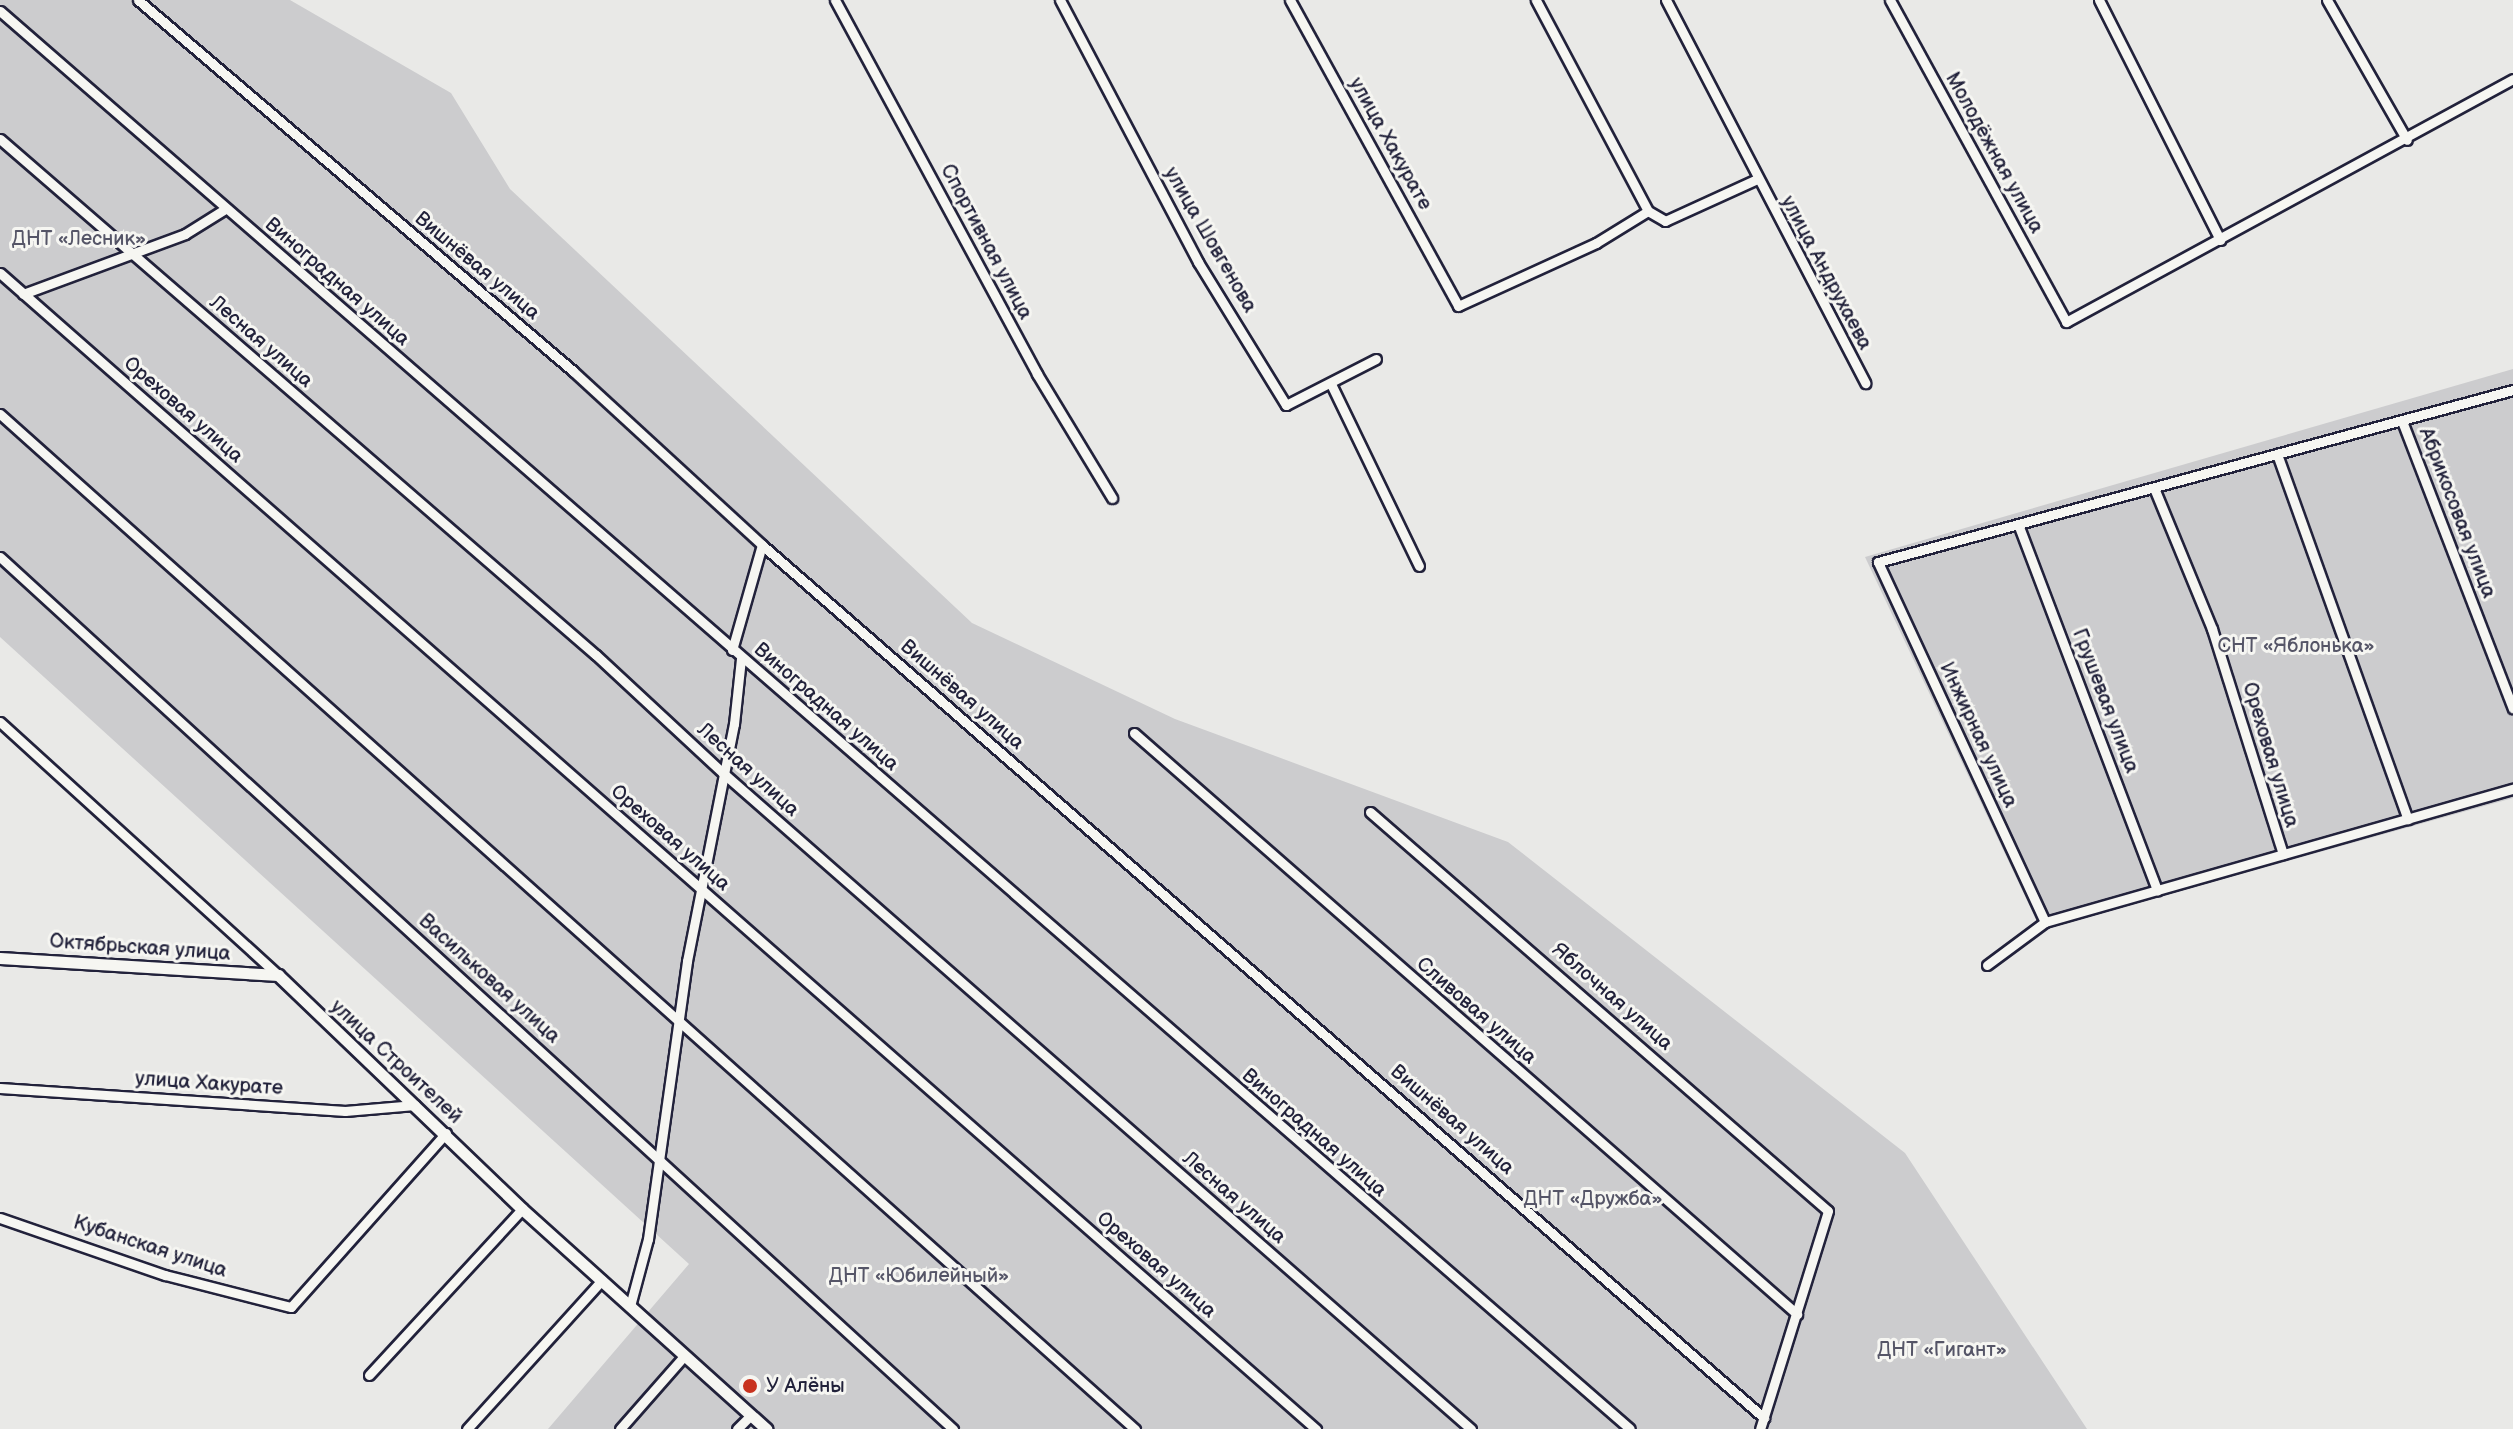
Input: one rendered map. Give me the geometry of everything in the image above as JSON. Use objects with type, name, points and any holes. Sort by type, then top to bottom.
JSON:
[{"type":"street","name":"Вишнёвая улица","points":[[138,0],[573,371],[762,545],[1764,1418]]},
{"type":"street","name":"Спортивная улица","points":[[835,0],[1037,374],[1112,498]]},
{"type":"street","name":"улица Шовгенова","points":[[1060,0],[1198,262],[1286,405],[1376,359]]},
{"type":"street","name":"улица Хакурате","points":[[1290,0],[1458,306],[1596,243],[1648,211]]},
{"type":"street","points":[[1536,0],[1648,211],[1665,221],[1757,179]]},
{"type":"street","name":"улица Андрухаева","points":[[1666,0],[1865,383]]},
{"type":"street","name":"Молодёжная улица","points":[[1890,0],[2066,322],[2220,240]]},
{"type":"street","points":[[2099,0],[2220,240],[2407,140],[2513,79]]},
{"type":"street","points":[[2327,0],[2407,140]]},
{"type":"street","name":"Виноградная улица","points":[[0,11],[1630,1429]]},
{"type":"street","name":"Лесная улица","points":[[0,139],[596,655],[723,773],[1471,1429]]},
{"type":"street","points":[[23,294],[185,234],[225,209]]},
{"type":"street","name":"Ореховая улица","points":[[1,276],[1316,1429]]},
{"type":"street","points":[[1331,384],[1419,566]]},
{"type":"street","points":[[2018,524],[2513,390]]},
{"type":"street","points":[[0,414],[1135,1429]]},
{"type":"street","name":"Абрикосовая улица","points":[[2402,421],[2513,708]]},
{"type":"street","points":[[2277,454],[2408,819]]},
{"type":"street","name":"Ореховая улица","points":[[2154,488],[2212,629],[2283,854]]},
{"type":"street","name":"Инжирная улица","points":[[2018,524],[1878,562],[2045,922]]},
{"type":"street","name":"Грушевая улица","points":[[2018,524],[2157,890]]},
{"type":"street","points":[[732,650],[762,545]]},
{"type":"street","name":"Васильковая улица","points":[[0,557],[953,1429]]},
{"type":"street","points":[[630,1306],[648,1239],[701,889],[741,658]]},
{"type":"street","name":"улица Строителей","points":[[0,722],[278,975],[522,1209],[766,1429]]},
{"type":"street","name":"Сливовая улица","points":[[1134,733],[1797,1314]]},
{"type":"street","points":[[1987,965],[2045,922],[2513,789]]},
{"type":"street","name":"Яблочная улица","points":[[1370,812],[1828,1211],[1797,1314]]},
{"type":"street","name":"Октябрьская улица","points":[[0,958],[278,975]]},
{"type":"street","name":"улица Хакурате","points":[[0,1088],[345,1111],[415,1105]]},
{"type":"street","name":"Кубанская улица","points":[[0,1218],[165,1275],[291,1307],[446,1133]]},
{"type":"street","points":[[369,1375],[522,1209]]},
{"type":"street","points":[[467,1429],[602,1280]]},
{"type":"street","points":[[1760,1429],[1797,1314]]},
{"type":"street","points":[[620,1429],[685,1355]]},
{"type":"street","points":[[737,1429],[751,1415]]},
{"type":"green space","points":[[0,0],[290,0],[451,93],[510,189],[972,623],[1175,719],[1508,842],[1905,1153],[2087,1429],[548,1429],[689,1264],[0,637]]},
{"type":"green space","name":"СНТ «Яблонька»","points":[[2513,369],[2513,798],[2041,930],[1865,557]]},
{"type":"place","name":"У Алёны","points":[[750,1386]]},
{"type":"park label","name":"ДНТ «Лесник»","points":[[79,239]]},
{"type":"park label","name":"ДНТ «Дружба»","points":[[1593,1199]]},
{"type":"park label","name":"ДНТ «Юбилейный»","points":[[919,1276]]},
{"type":"park label","name":"ДНТ «Гигант»","points":[[1942,1350]]}]
